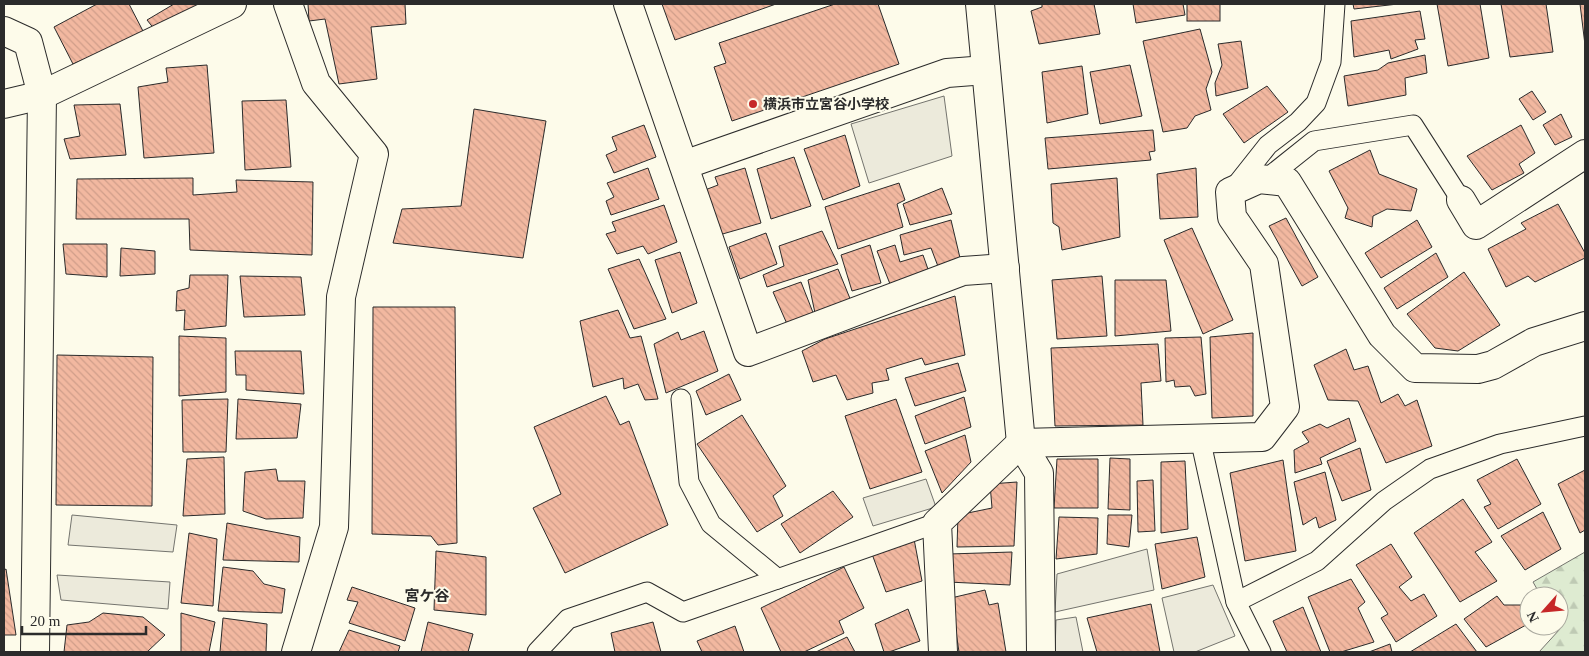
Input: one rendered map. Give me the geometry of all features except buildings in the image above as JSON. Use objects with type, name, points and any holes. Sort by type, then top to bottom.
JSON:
[{"type":"street","points":[[4,104],[42,95],[232,4]]},
{"type":"street","points":[[288,4],[316,82],[374,154],[341,297],[334,527],[296,652]]},
{"type":"street","points":[[628,4],[748,352],[963,271],[1004,268]]},
{"type":"street","points":[[980,4],[1021,443],[1039,473],[1041,652]]},
{"type":"street","points":[[4,31],[28,42],[42,95],[35,652]]},
{"type":"street","points":[[684,165],[946,73],[986,70]]},
{"type":"street","points":[[1461,200],[1476,225],[1585,154]]},
{"type":"street","points":[[943,652],[937,523],[1021,443],[1262,437],[1285,407],[1264,264],[1232,217],[1230,192],[1259,179],[1286,182],[1382,335],[1415,368],[1478,369],[1493,365],[1534,342],[1585,326]]},
{"type":"lane","points":[[1230,192],[1268,145],[1298,122],[1316,103],[1331,62],[1334,4]]},
{"type":"lane","points":[[1265,180],[1314,141],[1413,125],[1461,200]]},
{"type":"lane","points":[[681,399],[689,482],[710,524],[778,579]]},
{"type":"lane","points":[[1236,602],[1317,561],[1384,501],[1430,470],[1500,444],[1585,426]]},
{"type":"lane","points":[[1200,438],[1236,602],[1261,652]]},
{"type":"lane","points":[[537,652],[568,619],[647,592],[683,612],[937,523]]},
{"type":"green space","points":[[1585,552],[1585,652],[1539,652],[1554,636],[1569,636],[1569,586],[1535,586],[1533,582]]},
{"type":"shaded area","points":[[944,96],[952,156],[869,183],[851,124]]},
{"type":"shaded area","points":[[926,479],[936,507],[873,526],[863,498]]},
{"type":"shaded area","points":[[72,515],[177,525],[173,552],[68,545]]},
{"type":"shaded area","points":[[1147,549],[1154,590],[1055,612],[1057,574]]},
{"type":"shaded area","points":[[57,575],[170,582],[168,609],[61,600]]},
{"type":"shaded area","points":[[1213,585],[1235,636],[1195,652],[1174,652],[1162,598]]},
{"type":"shaded area","points":[[1076,617],[1083,652],[1055,652],[1056,620]]},
{"type":"place","name":"横浜市立宮谷小学校","points":[[753,104]]},
{"type":"district","name":"宮ケ谷","points":[[427,596]]}]
